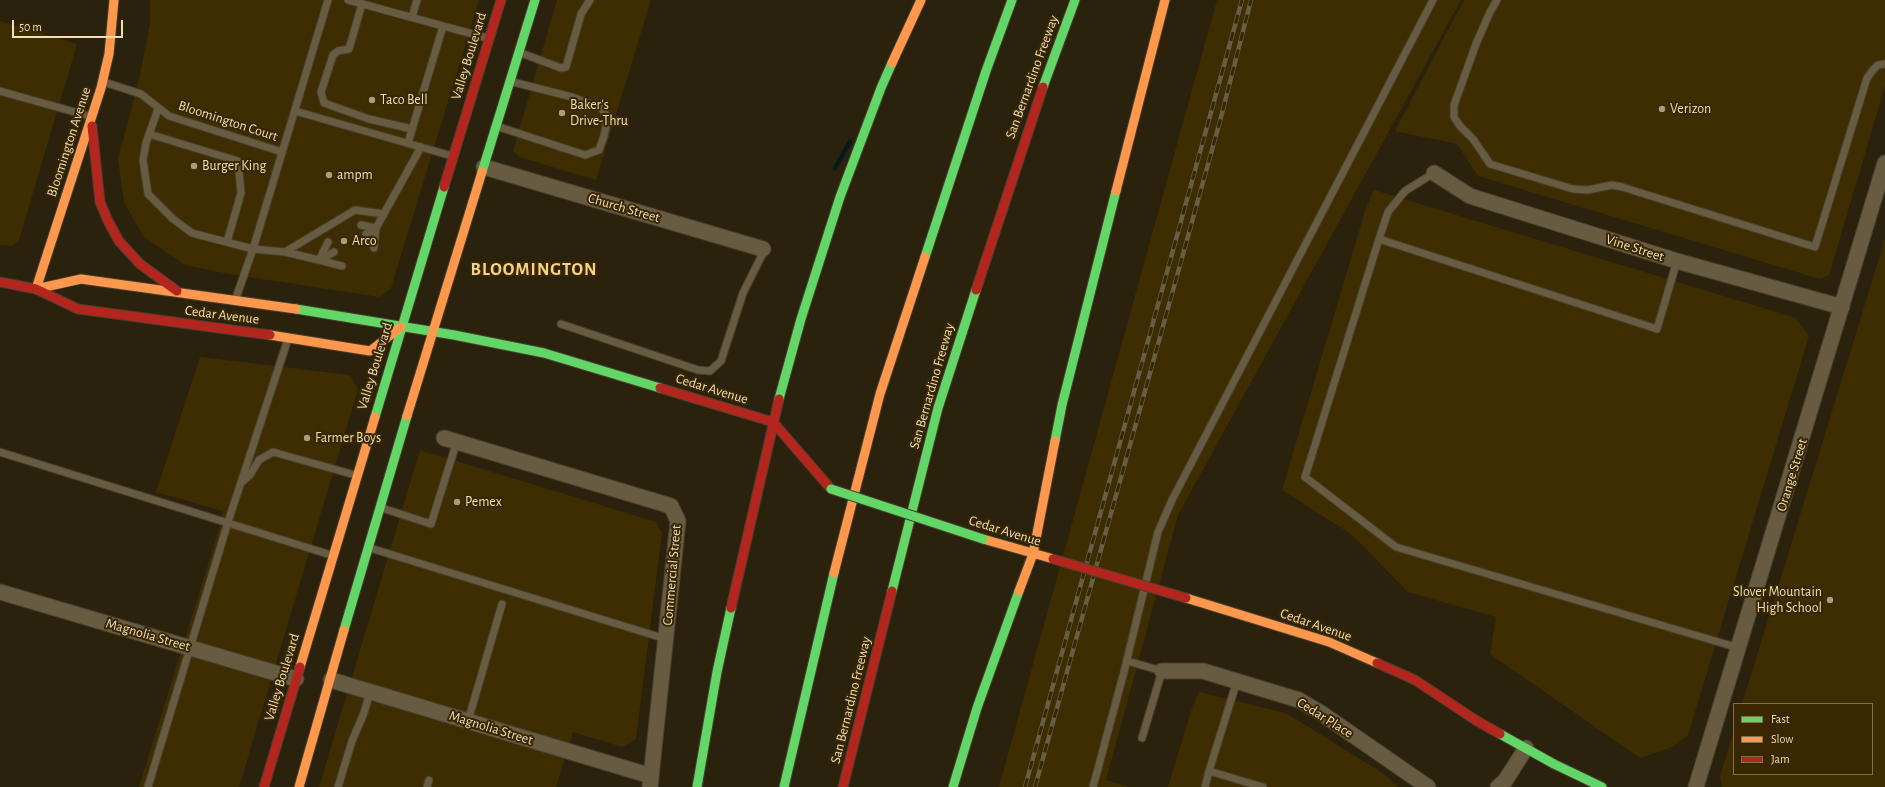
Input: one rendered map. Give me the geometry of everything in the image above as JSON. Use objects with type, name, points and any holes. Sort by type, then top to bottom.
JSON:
[{"type":"main road","name":"Bloomington Avenue","points":[[36,289],[102,82],[113,23],[114,0]]},
{"type":"main road","name":"Valley Boulevard","points":[[264,787],[401,327],[501,0]]},
{"type":"main road","points":[[299,787],[368,547],[535,0]]},
{"type":"main road","points":[[697,787],[717,672],[773,422],[801,319],[840,197],[881,88],[921,0]]},
{"type":"main road","points":[[784,787],[826,606],[880,394],[986,71],[1012,0]]},
{"type":"main road","name":"San Bernardino Freeway","points":[[843,787],[938,408],[1032,112],[1075,0]]},
{"type":"main road","points":[[953,787],[977,708],[1033,554],[1062,405],[1165,0]]},
{"type":"main road","points":[[92,117],[100,202],[108,221],[119,241],[140,264],[179,293]]},
{"type":"main road","name":"Cedar Avenue","points":[[36,289],[81,279],[236,300],[433,332],[544,353],[773,422],[831,489],[983,539],[1186,598],[1329,642],[1408,677],[1476,721],[1554,764],[1602,787]]},
{"type":"main road","name":"Cedar Avenue","points":[[0,282],[36,289],[78,309],[370,351],[401,327]]},
{"type":"street","name":"Orange Street","points":[[1696,787],[1885,163]]},
{"type":"street","name":"Church Street","points":[[484,167],[763,249]]},
{"type":"street","name":"Vine Street","points":[[1434,172],[1470,196],[1677,261],[1842,308]]},
{"type":"street","name":"Commercial Street","points":[[450,440],[671,506],[678,521],[651,782]]},
{"type":"street","name":"Magnolia Street","points":[[0,592],[296,680]]},
{"type":"street","name":"Cedar Place","points":[[1162,671],[1203,671],[1299,700],[1321,713],[1428,787]]},
{"type":"street","name":"Magnolia Street","points":[[331,680],[468,721],[651,782]]},
{"type":"street","points":[[1498,787],[1504,781],[1526,748]]},
{"type":"lane","points":[[236,300],[253,249],[328,0]]},
{"type":"lane","points":[[348,0],[489,38]]},
{"type":"lane","points":[[412,17],[417,0]]},
{"type":"lane","points":[[519,52],[561,68],[566,67],[581,14],[590,0]]},
{"type":"lane","points":[[1093,787],[1127,661],[1158,532],[1172,500],[1433,0]]},
{"type":"lane","points":[[1497,0],[1479,38],[1454,105],[1454,117],[1460,126],[1473,139],[1490,164],[1573,189],[1588,190],[1612,185],[1622,187],[1815,247],[1868,78],[1878,65],[1885,64]]},
{"type":"lane","points":[[362,4],[349,49],[338,51],[332,56],[321,92],[324,103],[369,119],[412,129]]},
{"type":"lane","points":[[408,143],[443,26]]},
{"type":"lane","points":[[497,126],[584,155],[599,150],[608,117],[601,108],[572,97],[510,81]]},
{"type":"lane","name":"Bloomington Court","points":[[102,82],[141,94],[158,109],[169,116],[282,152]]},
{"type":"lane","points":[[0,91],[92,117]]},
{"type":"lane","points":[[158,109],[149,134],[143,160],[148,194],[173,219],[192,233],[253,249],[285,252],[342,266]]},
{"type":"lane","points":[[295,111],[453,156]]},
{"type":"lane","points":[[149,134],[238,161],[241,193],[226,242]]},
{"type":"lane","points":[[374,248],[376,228],[422,147]]},
{"type":"lane","points":[[1434,172],[1406,191],[1388,212],[1378,239],[1305,477],[1396,547],[1739,648]]},
{"type":"lane","points":[[285,252],[355,210],[384,214]]},
{"type":"lane","points":[[361,225],[376,228]]},
{"type":"lane","points":[[366,234],[376,228]]},
{"type":"lane","points":[[1378,239],[1657,329],[1677,261]]},
{"type":"lane","points":[[319,260],[328,242]]},
{"type":"lane","points":[[561,324],[698,370],[710,371],[721,361],[743,293],[763,253],[763,249]]},
{"type":"lane","points":[[319,260],[334,252]]},
{"type":"lane","points":[[148,787],[240,483],[288,338]]},
{"type":"lane","points":[[380,507],[431,524],[450,440]]},
{"type":"lane","points":[[0,452],[333,556]]},
{"type":"lane","points":[[240,483],[250,476],[259,460],[273,452],[357,475]]},
{"type":"lane","points":[[368,547],[666,639]]},
{"type":"lane","points":[[468,721],[502,604]]},
{"type":"lane","points":[[1127,661],[1162,671],[1142,738]]},
{"type":"lane","points":[[1205,787],[1237,681]]},
{"type":"lane","points":[[338,787],[352,741],[364,713],[370,692]]},
{"type":"lane","points":[[1209,771],[1263,787]]},
{"type":"shaded area","points":[[150,0],[479,0],[391,288],[380,297],[229,274],[185,265],[143,236],[124,202],[118,159],[139,80],[150,24]]},
{"type":"shaded area","points":[[557,0],[651,0],[596,180],[519,157],[513,151]]},
{"type":"shaded area","points":[[1217,0],[1461,0],[1178,515],[1106,780],[1129,787],[999,787]]},
{"type":"shaded area","points":[[1464,0],[1885,0],[1885,86],[1829,275],[1820,279],[1478,176],[1457,144],[1395,131]]},
{"type":"shaded area","points":[[0,21],[77,44],[19,240],[13,246],[0,245]]},
{"type":"shaded area","points":[[1374,190],[1796,318],[1809,336],[1688,735],[1672,747],[1640,758],[1490,654],[1496,617],[1408,592],[1351,534],[1282,490],[1366,208]]},
{"type":"shaded area","name":"Slover Mountain High School","points":[[1885,239],[1885,787],[1722,787],[1720,776],[1733,734],[1733,775],[1873,775],[1873,703],[1742,703]]},
{"type":"shaded area","points":[[200,357],[350,375],[358,389],[239,787],[139,787],[220,526],[223,511],[156,492]]},
{"type":"shaded area","points":[[420,450],[656,522],[662,533],[636,739],[622,747],[573,732],[556,787],[319,787]]},
{"type":"shaded area","points":[[1199,692],[1286,713],[1384,774],[1398,787],[1168,787],[1191,711]]},
{"type":"waterway","points":[[835,168],[850,142]]},
{"type":"railway","points":[[1025,787],[1242,0]]},
{"type":"railway","points":[[1035,787],[1220,121],[1251,0]]},
{"type":"traffic: fast","points":[[482,172],[535,0]]},
{"type":"traffic: fast","points":[[925,257],[986,71],[1012,0]]},
{"type":"traffic: fast","points":[[1043,87],[1075,0]]},
{"type":"traffic: fast","points":[[779,399],[801,319],[840,197],[881,88],[892,63]]},
{"type":"traffic: fast","points":[[375,417],[444,187]]},
{"type":"traffic: fast","points":[[1055,441],[1062,405],[1116,191]]},
{"type":"traffic: fast","points":[[892,591],[938,408],[976,290]]},
{"type":"traffic: fast","points":[[296,309],[454,335],[544,353],[660,388]]},
{"type":"traffic: fast","points":[[344,630],[407,416]]},
{"type":"traffic: fast","points":[[831,489],[983,539]]},
{"type":"traffic: fast","points":[[784,787],[834,573]]},
{"type":"traffic: fast","points":[[953,787],[977,708],[1019,591]]},
{"type":"traffic: fast","points":[[697,787],[717,672],[731,608]]},
{"type":"traffic: fast","points":[[1500,734],[1554,764],[1602,787]]},
{"type":"traffic: slow","points":[[36,289],[101,88],[109,54],[114,0]]},
{"type":"traffic: slow","points":[[892,63],[921,0]]},
{"type":"traffic: slow","points":[[1116,191],[1165,0]]},
{"type":"traffic: slow","points":[[407,416],[482,172]]},
{"type":"traffic: slow","points":[[834,573],[880,394],[925,257]]},
{"type":"traffic: slow","points":[[36,289],[81,279],[296,309]]},
{"type":"traffic: slow","points":[[270,335],[370,351],[401,327]]},
{"type":"traffic: slow","points":[[300,667],[375,417]]},
{"type":"traffic: slow","points":[[1019,591],[1033,554],[1055,441]]},
{"type":"traffic: slow","points":[[983,539],[1050,558]]},
{"type":"traffic: slow","points":[[1186,598],[1329,642],[1377,663]]},
{"type":"traffic: slow","points":[[299,787],[344,630]]},
{"type":"traffic: jam","points":[[444,187],[501,0]]},
{"type":"traffic: jam","points":[[976,290],[1043,87]]},
{"type":"traffic: jam","points":[[92,126],[100,202],[108,221],[119,241],[140,264],[177,291]]},
{"type":"traffic: jam","points":[[0,282],[36,289],[78,309],[270,335]]},
{"type":"traffic: jam","points":[[660,388],[773,422],[831,489]]},
{"type":"traffic: jam","points":[[731,608],[779,399]]},
{"type":"traffic: jam","points":[[1053,559],[1186,598]]},
{"type":"traffic: jam","points":[[843,787],[892,591]]},
{"type":"traffic: jam","points":[[1377,663],[1415,680],[1477,721],[1500,734]]},
{"type":"traffic: jam","points":[[264,787],[300,667]]},
{"type":"place","name":"Taco Bell","points":[[372,100]]},
{"type":"place","name":"Verizon","points":[[1662,109]]},
{"type":"place","name":"Baker's Drive-Thru","points":[[562,113]]},
{"type":"place","name":"Burger King","points":[[194,166]]},
{"type":"place","name":"ampm","points":[[329,175]]},
{"type":"place","name":"Arco","points":[[344,241]]},
{"type":"place","name":"Farmer Boys","points":[[307,438]]},
{"type":"place","name":"Pemex","points":[[457,502]]},
{"type":"place","name":"Slover Mountain High School","points":[[1830,600]]},
{"type":"district","name":"BLOOMINGTON","points":[[534,270]]}]
